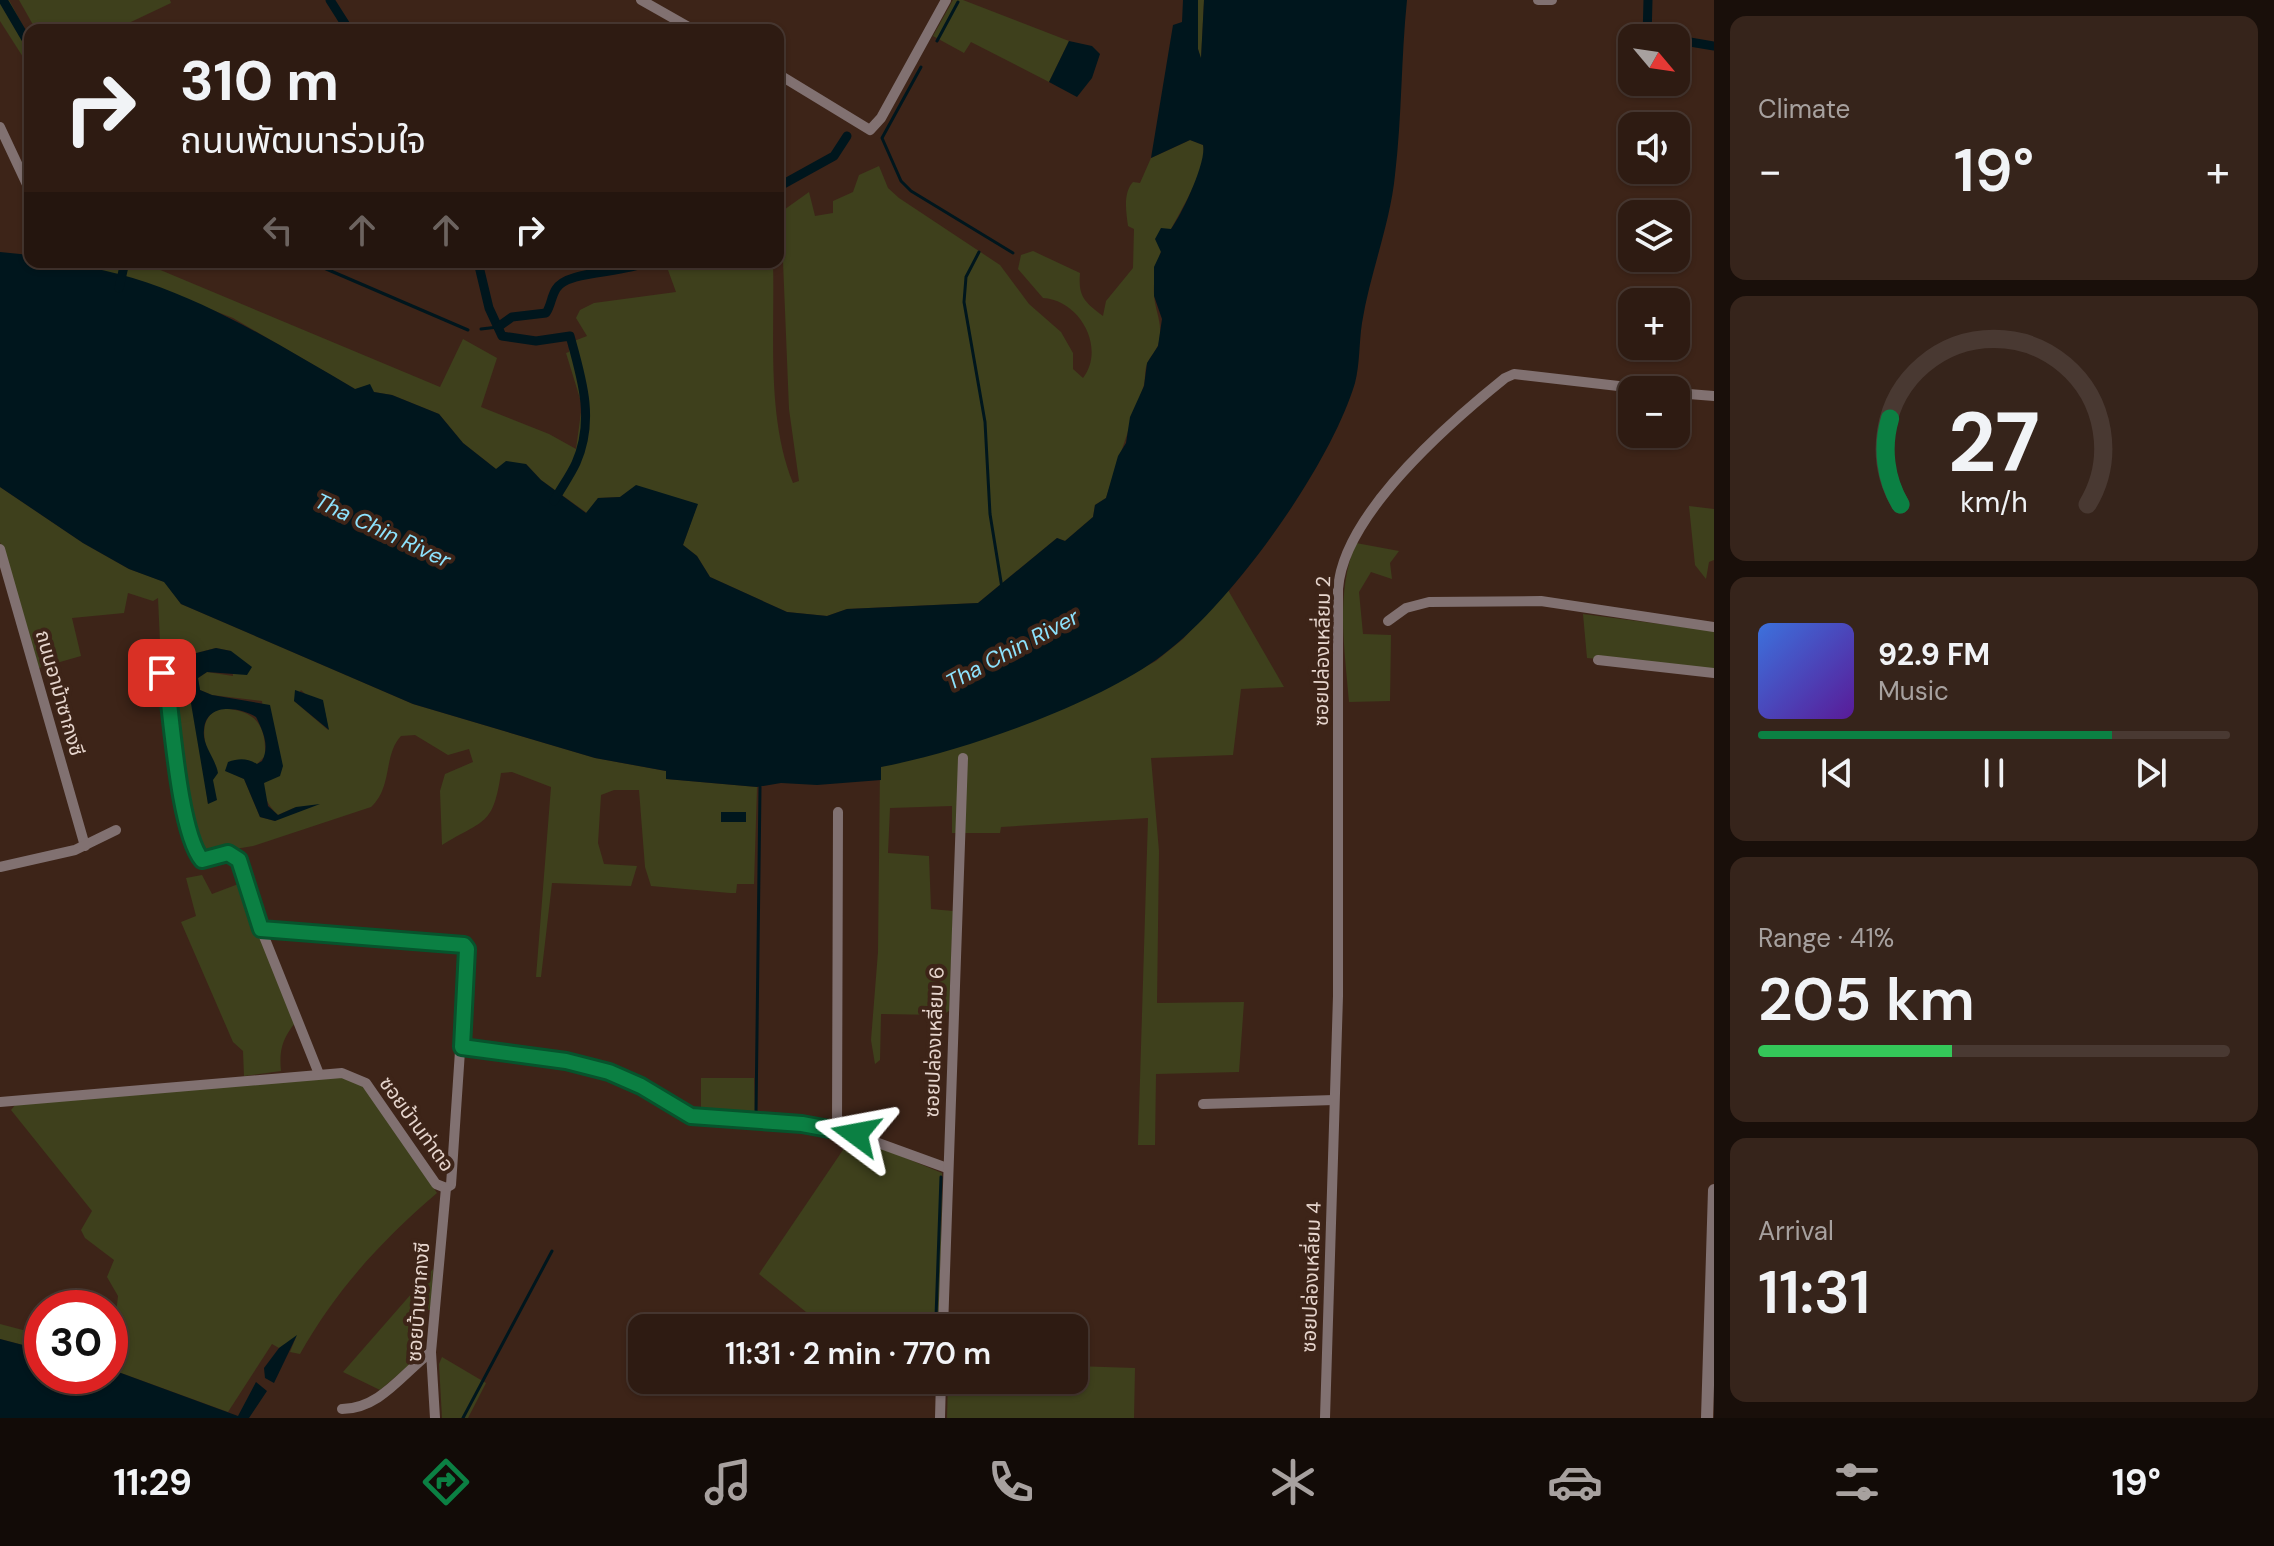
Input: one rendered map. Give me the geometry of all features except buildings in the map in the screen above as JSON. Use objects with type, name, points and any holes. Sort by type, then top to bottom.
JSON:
[{"type":"street","points":[[641,0],[683,24]]},
{"type":"street","points":[[784,78],[870,130],[881,118],[946,0]]},
{"type":"street","points":[[1538,0],[1552,0]]},
{"type":"street","points":[[0,127],[24,178]]},
{"type":"street","name":"ซอยปล่องเหลี่ยม 2","points":[[1333,1138],[1338,996],[1338,589],[1343,557],[1400,474],[1505,378],[1514,374],[1618,386]]},
{"type":"street","points":[[1690,394],[1714,396]]},
{"type":"street","name":"ถนนอาม้าซากงซี","points":[[0,549],[85,846]]},
{"type":"street","points":[[1388,621],[1406,608],[1429,602],[1541,601],[1714,627]]},
{"type":"street","points":[[1598,660],[1714,673]]},
{"type":"street","points":[[137,675],[155,671],[166,678],[185,819],[193,850],[202,860],[228,853],[239,860],[261,929],[319,1074]]},
{"type":"street","name":"ซอยปล่องเหลี่ยม 6","points":[[943,1314],[963,758]]},
{"type":"street","points":[[837,1128],[838,812]]},
{"type":"street","points":[[0,867],[85,846],[116,830]]},
{"type":"street","name":"ซอยบ้านท่าตอ","points":[[0,1102],[342,1073],[366,1083],[436,1184],[446,1188],[451,1185],[467,949],[464,945],[261,929]]},
{"type":"street","points":[[462,1047],[566,1061],[609,1072],[641,1086],[691,1116],[837,1128],[947,1168]]},
{"type":"street","points":[[1203,1104],[1334,1100]]},
{"type":"street","name":"ซอยปล่องเหลี่ยม 4","points":[[1325,1418],[1333,1138]]},
{"type":"street","name":"ซอยบ้านซากงซี","points":[[435,1418],[431,1352],[446,1188]]},
{"type":"street","points":[[1707,1418],[1714,1190]]},
{"type":"street","points":[[342,1409],[364,1407],[375,1401],[431,1352]]},
{"type":"street","points":[[940,1418],[941,1394]]},
{"type":"green space","points":[[0,0],[9,0],[24,28],[24,59],[0,21]]},
{"type":"green space","points":[[19,0],[170,0],[171,3],[127,24],[33,24]]},
{"type":"green space","points":[[953,0],[963,0],[1069,41],[1049,82],[971,42],[964,53],[933,36]]},
{"type":"green space","points":[[1198,0],[1204,0],[1201,61],[1198,49]]},
{"type":"green space","points":[[1190,140],[1203,145],[1195,184],[1160,256],[1154,289],[1159,342],[1147,364],[1143,388],[1106,498],[1095,505],[1093,517],[1065,541],[1057,538],[978,603],[847,609],[827,616],[787,612],[710,577],[697,556],[683,545],[697,505],[636,486],[620,497],[598,498],[587,513],[541,480],[526,464],[496,469],[463,443],[439,414],[392,395],[355,389],[233,318],[140,282],[91,268],[157,268],[440,387],[463,339],[497,358],[481,407],[549,434],[576,449],[582,405],[566,353],[569,352],[569,343],[587,336],[576,318],[580,310],[594,303],[676,292],[669,268],[773,268],[775,403],[784,457],[793,483],[799,481],[789,409],[784,210],[809,192],[815,216],[833,213],[833,201],[853,192],[859,175],[879,166],[888,188],[899,198],[1000,265],[1029,304],[1061,332],[1073,353],[1073,369],[1083,378],[1092,353],[1086,328],[1068,307],[1043,298],[1018,269],[1021,255],[1033,251],[1080,273],[1084,298],[1103,316],[1106,301],[1133,268],[1134,229],[1128,226],[1126,197],[1133,182],[1140,183],[1151,158]]},
{"type":"green space","points":[[0,487],[83,543],[129,569],[165,582],[181,604],[413,704],[595,758],[666,771],[667,779],[757,787],[754,884],[737,884],[736,893],[651,886],[645,867],[639,790],[614,790],[601,795],[598,843],[604,864],[637,866],[631,886],[552,883],[541,977],[536,977],[551,787],[512,772],[501,773],[494,803],[485,819],[442,845],[440,791],[445,774],[473,762],[469,749],[448,755],[415,735],[401,736],[395,744],[382,790],[371,807],[253,846],[223,851],[200,865],[178,807],[162,686],[158,598],[153,601],[128,593],[124,613],[72,618],[81,656],[39,668],[0,542]],"holes":[[[216,648],[231,651],[233,676],[207,672],[198,678],[200,690],[212,695],[262,701],[269,778],[264,783],[265,797],[278,815],[296,807],[275,821],[260,817],[244,779],[225,770],[257,764],[265,756],[263,732],[256,720],[244,712],[223,708],[214,711],[207,720],[204,736],[213,779],[208,804],[188,655]],[[301,690],[325,713],[328,730],[294,701]]]},
{"type":"green space","points":[[1689,506],[1714,509],[1714,560],[1709,562],[1706,579],[1695,565]]},
{"type":"green space","points":[[1356,543],[1399,551],[1390,563],[1392,579],[1371,572],[1359,592],[1363,634],[1391,635],[1390,701],[1349,702],[1344,601],[1345,581]]},
{"type":"green space","points":[[1228,590],[1284,687],[1241,689],[1233,755],[1151,758],[1159,851],[1157,1003],[1244,1002],[1239,1072],[1156,1074],[1155,1145],[1138,1145],[1148,818],[1001,827],[1000,833],[952,833],[952,806],[890,808],[888,853],[929,856],[931,909],[953,911],[949,1011],[942,1015],[881,1014],[880,1060],[875,1064],[871,1040],[878,952],[880,767],[1002,732],[1127,677],[1156,661],[1183,639]]},
{"type":"green space","points":[[1583,614],[1714,631],[1714,670],[1587,658]]},
{"type":"green space","points":[[202,875],[212,894],[241,883],[295,1023],[282,1046],[281,1071],[244,1076],[243,1051],[233,1042],[181,922],[196,916],[186,878]]},
{"type":"green space","points":[[347,1076],[361,1082],[371,1094],[437,1193],[397,1229],[361,1268],[300,1354],[290,1352],[296,1337],[279,1348],[272,1344],[228,1412],[128,1376],[128,1290],[115,1290],[107,1277],[114,1260],[85,1238],[81,1230],[92,1211],[11,1110],[16,1104]]},
{"type":"green space","points":[[701,1078],[754,1078],[755,1118],[701,1114]]},
{"type":"green space","points":[[849,1141],[879,1147],[942,1173],[940,1314],[809,1314],[759,1274]]},
{"type":"green space","points":[[433,1269],[431,1310],[421,1310],[420,1356],[380,1390],[343,1372]]},
{"type":"green space","points":[[0,1324],[24,1330],[24,1345],[0,1339]]},
{"type":"green space","points":[[442,1357],[486,1383],[468,1418],[442,1418],[439,1364]]},
{"type":"green space","points":[[1088,1366],[1135,1368],[1134,1418],[947,1418],[948,1394],[1088,1394]]},
{"type":"water","name":"Tha Chin River","points":[[1183,0],[1198,0],[1198,49],[1201,58],[1204,0],[1407,0],[1392,194],[1362,323],[1355,383],[1342,417],[1300,494],[1244,573],[1214,607],[1156,660],[1096,694],[1023,726],[948,751],[881,767],[881,780],[817,785],[781,783],[757,787],[666,779],[666,771],[595,758],[413,704],[181,604],[164,582],[129,569],[83,543],[0,487],[0,252],[24,254],[24,268],[88,268],[159,287],[200,304],[240,323],[355,389],[370,384],[374,392],[392,395],[439,414],[463,443],[496,469],[506,461],[526,464],[541,480],[586,513],[598,498],[620,497],[636,485],[698,504],[683,545],[697,556],[710,577],[787,612],[827,616],[847,609],[978,603],[1057,538],[1065,541],[1093,517],[1095,505],[1106,498],[1118,456],[1126,443],[1130,417],[1144,386],[1147,363],[1158,346],[1162,319],[1154,296],[1154,267],[1161,252],[1155,239],[1161,228],[1171,229],[1181,213],[1203,153],[1203,145],[1190,140],[1151,158],[1173,25],[1182,22]]},
{"type":"water","points":[[1069,41],[1092,46],[1100,54],[1092,78],[1077,97],[1049,82]]},
{"type":"water","points":[[216,648],[231,651],[252,667],[247,675],[207,672],[198,678],[200,690],[270,705],[283,766],[280,776],[264,783],[268,806],[278,815],[296,807],[320,804],[275,821],[260,817],[244,779],[225,771],[228,762],[239,759],[257,764],[262,761],[265,750],[263,733],[256,717],[224,709],[211,715],[204,730],[205,741],[218,773],[213,780],[217,800],[208,804],[185,668],[189,655]]},
{"type":"water","points":[[295,690],[323,700],[329,730],[294,701]]},
{"type":"water","points":[[721,812],[746,812],[746,822],[721,822]]},
{"type":"water","points":[[297,1335],[274,1383],[265,1378],[264,1368],[279,1348]]},
{"type":"water","points":[[0,1339],[24,1345],[24,1394],[128,1394],[128,1376],[238,1416],[256,1382],[267,1391],[249,1418],[0,1418]]},
{"type":"waterway","points":[[3,0],[24,36]]},
{"type":"waterway","points":[[330,0],[345,24]]},
{"type":"waterway","points":[[1647,24],[1648,0]]},
{"type":"waterway","points":[[937,41],[958,2]]},
{"type":"waterway","points":[[1690,42],[1714,46]]},
{"type":"waterway","points":[[921,67],[882,138],[901,181],[911,191],[1013,253]]},
{"type":"waterway","points":[[784,184],[834,156],[847,136]]},
{"type":"waterway","points":[[979,252],[966,277],[964,302],[985,422],[990,514],[1002,588]]},
{"type":"waterway","points":[[119,288],[124,268]]},
{"type":"waterway","points":[[324,268],[468,330]]},
{"type":"waterway","points":[[479,268],[489,308],[502,336],[536,341],[570,336],[585,400],[585,431],[576,463],[554,501]]},
{"type":"waterway","points":[[498,327],[512,317],[546,313],[556,289],[571,278],[628,268]]},
{"type":"waterway","points":[[481,329],[498,327]]},
{"type":"waterway","points":[[756,1115],[760,787]]},
{"type":"waterway","points":[[936,1314],[941,1177]]},
{"type":"waterway","points":[[463,1418],[552,1251]]},
{"type":"route","points":[[162,673],[166,678],[185,819],[193,850],[202,860],[208,861],[228,853],[239,860],[261,929],[464,945],[467,949],[462,1047],[566,1061],[609,1072],[641,1086],[691,1116],[780,1121],[837,1128],[856,1134]]}]
